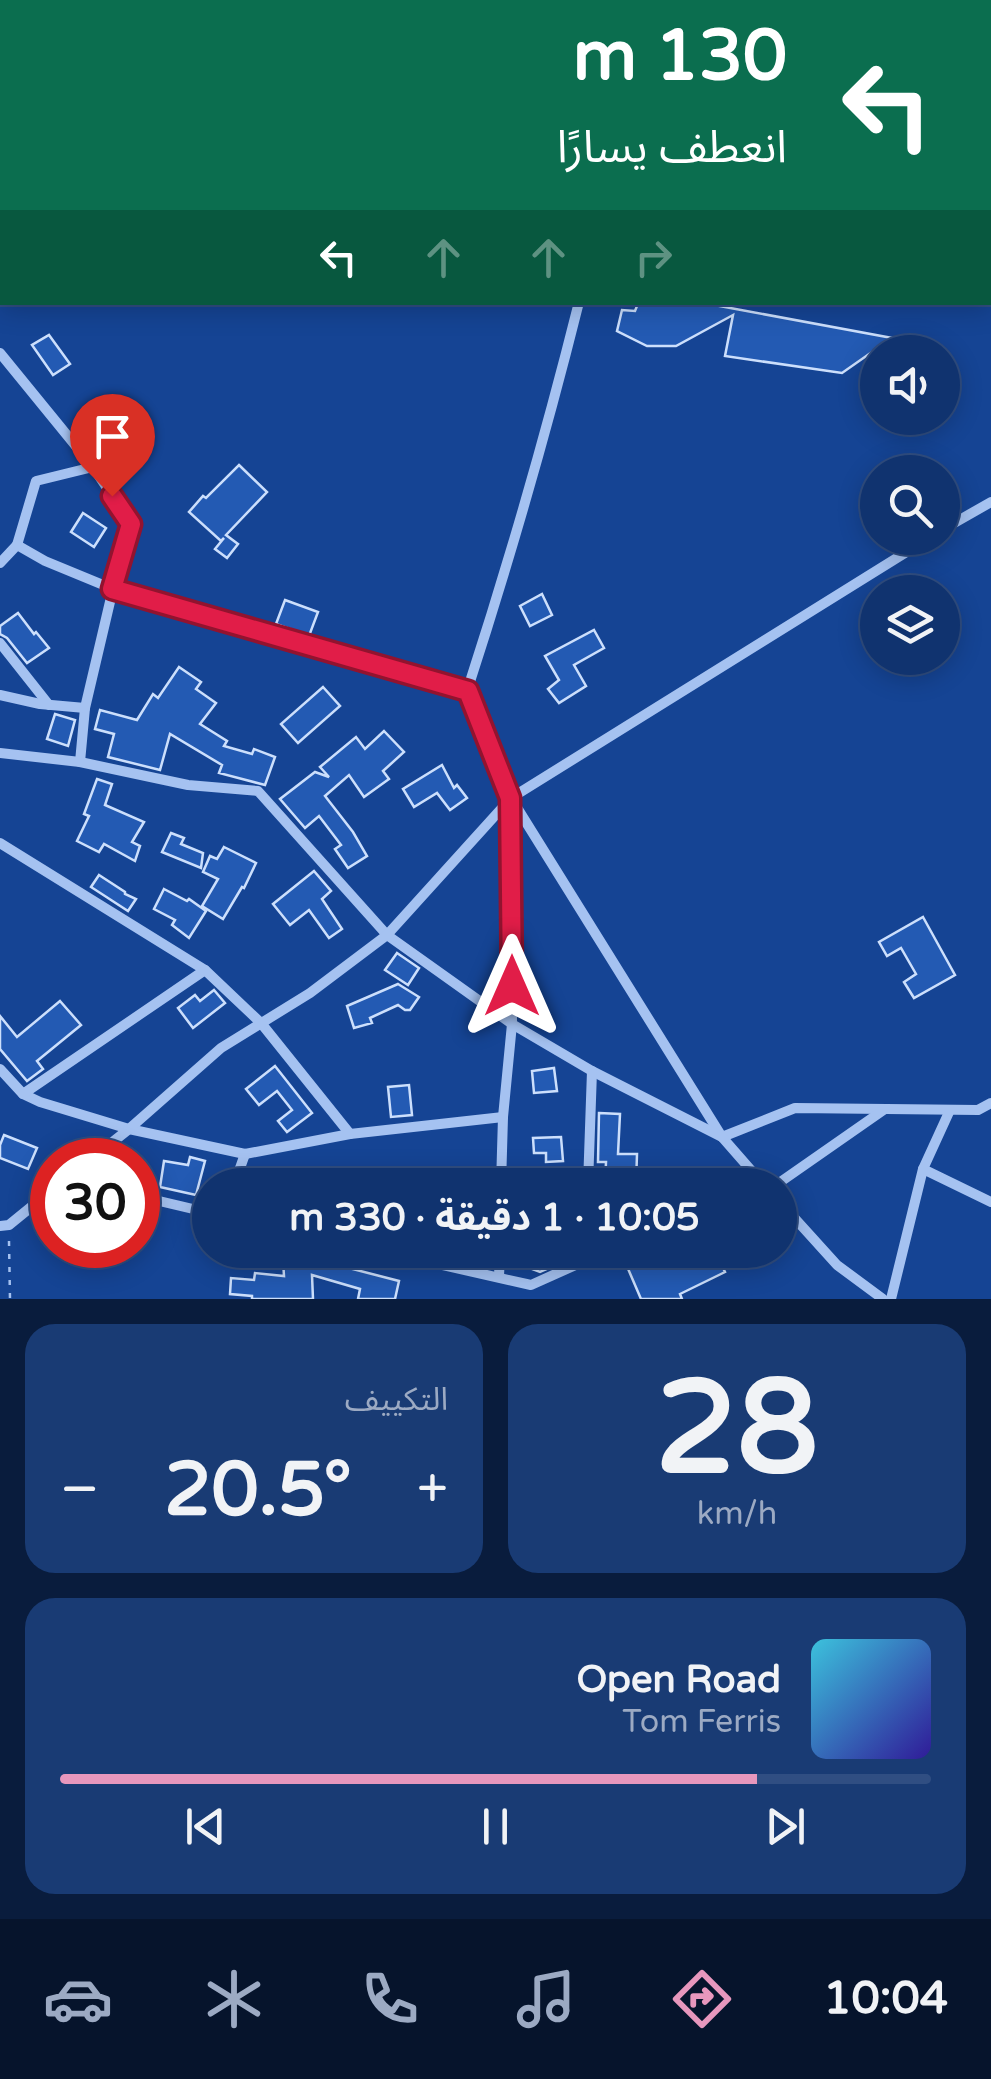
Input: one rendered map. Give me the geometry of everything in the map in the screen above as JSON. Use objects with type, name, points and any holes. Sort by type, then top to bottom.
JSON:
[{"type":"street","points":[[578,305],[509,564],[468,691],[510,798],[722,1137],[749,1168]]},
{"type":"street","points":[[0,354],[93,468],[131,524],[85,708],[80,762]]},
{"type":"street","points":[[0,563],[17,544],[36,481],[93,468]]},
{"type":"street","points":[[960,520],[991,502]]},
{"type":"street","points":[[17,544],[112,589],[468,691]]},
{"type":"street","points":[[118,1138],[221,1048],[310,992],[387,935],[510,798],[902,555]]},
{"type":"street","points":[[0,643],[50,705]]},
{"type":"street","points":[[0,695],[85,708]]},
{"type":"street","points":[[1,755],[80,762],[188,785],[258,791],[387,935],[512,1024],[592,1071],[722,1137],[795,1108],[978,1110],[991,1103]]},
{"type":"street","points":[[502,1168],[512,1024],[510,798]]},
{"type":"street","points":[[0,843],[205,970],[261,1023],[350,1134]]},
{"type":"street","points":[[24,1094],[205,970]]},
{"type":"street","points":[[0,1069],[24,1094],[40,1102],[129,1129],[245,1154],[350,1134],[503,1117]]},
{"type":"street","points":[[589,1168],[592,1071]]},
{"type":"street","points":[[797,1170],[884,1109]]},
{"type":"street","points":[[891,1299],[923,1169],[950,1110]]},
{"type":"street","points":[[240,1168],[245,1154]]},
{"type":"street","points":[[923,1169],[991,1202]]},
{"type":"street","points":[[160,1201],[192,1209]]},
{"type":"street","points":[[5,1226],[30,1207]]},
{"type":"street","points":[[797,1221],[837,1265],[883,1299]]},
{"type":"street","points":[[455,1268],[531,1285],[568,1268]]},
{"type":"street","points":[[499,1268],[499,1278]]},
{"type":"path","points":[[5,1226],[10,1299]]},
{"type":"building","points":[[640,305],[714,305],[876,335],[860,335],[860,360],[842,373],[725,356],[733,315],[676,346],[647,346],[617,331],[622,310],[635,311]]},
{"type":"building","points":[[49,335],[70,364],[53,375],[32,345]]},
{"type":"building","points":[[239,465],[267,492],[226,535],[238,544],[227,558],[215,549],[224,538],[221,541],[189,512]]},
{"type":"building","points":[[83,513],[106,528],[94,547],[71,532]]},
{"type":"building","points":[[542,594],[552,615],[530,626],[520,606]]},
{"type":"building","points":[[285,600],[318,612],[309,636],[276,624]]},
{"type":"building","points":[[18,613],[49,648],[27,663],[0,634],[0,626]]},
{"type":"building","points":[[594,630],[604,648],[574,665],[586,686],[559,703],[548,689],[559,680],[545,656]]},
{"type":"building","points":[[179,667],[201,682],[196,689],[216,703],[200,724],[227,741],[224,746],[252,754],[254,749],[275,757],[265,785],[219,773],[222,765],[170,734],[160,770],[108,757],[114,734],[95,729],[100,710],[137,720],[153,694],[158,698]]},
{"type":"building","points":[[323,687],[340,706],[298,743],[281,724]]},
{"type":"building","points":[[55,714],[75,720],[68,746],[47,739]]},
{"type":"building","points":[[384,731],[404,752],[383,771],[389,779],[364,797],[349,775],[325,796],[367,856],[348,868],[335,849],[341,845],[319,816],[305,828],[280,799],[315,772],[329,777],[320,767],[356,737],[365,749]]},
{"type":"building","points":[[442,765],[454,788],[457,785],[467,798],[450,810],[437,793],[414,807],[403,789]]},
{"type":"building","points":[[97,779],[112,784],[105,805],[144,822],[132,842],[140,846],[135,861],[104,844],[99,852],[77,841],[89,816],[84,814]]},
{"type":"building","points":[[171,833],[184,838],[181,844],[203,853],[201,868],[162,852]]},
{"type":"building","points":[[224,847],[256,863],[223,919],[202,906],[218,879],[203,872],[210,856],[217,859]]},
{"type":"building","points":[[314,871],[331,891],[322,899],[342,929],[329,938],[309,910],[290,925],[273,904]]},
{"type":"building","points":[[99,875],[136,899],[128,911],[91,887]]},
{"type":"building","points":[[164,889],[206,911],[189,938],[172,925],[175,920],[154,909]]},
{"type":"building","points":[[923,917],[955,975],[914,998],[904,982],[916,974],[901,948],[887,956],[879,942]]},
{"type":"building","points":[[397,953],[419,968],[408,985],[385,970]]},
{"type":"building","points":[[398,984],[419,997],[410,1010],[398,1005],[370,1018],[372,1023],[354,1028],[347,1006]]},
{"type":"building","points":[[214,990],[225,1003],[193,1028],[178,1008],[195,995],[200,1001]]},
{"type":"building","points":[[60,1001],[81,1025],[37,1061],[43,1069],[27,1081],[0,1049],[0,1016],[17,1037]]},
{"type":"building","points":[[275,1066],[312,1113],[287,1132],[278,1121],[292,1110],[277,1091],[259,1105],[246,1089]]},
{"type":"building","points":[[554,1068],[557,1091],[534,1093],[532,1071]]},
{"type":"building","points":[[409,1085],[412,1115],[391,1117],[388,1087]]},
{"type":"building","points":[[599,1113],[620,1114],[618,1154],[637,1154],[637,1168],[606,1168],[606,1162],[598,1162]]},
{"type":"building","points":[[4,1135],[30,1145],[28,1169],[0,1158]]},
{"type":"building","points":[[561,1137],[563,1161],[546,1162],[546,1153],[534,1153],[533,1138]]},
{"type":"building","points":[[190,1157],[205,1161],[203,1168],[192,1168],[192,1194],[160,1187],[164,1161],[188,1165]]},
{"type":"building","points":[[284,1268],[349,1268],[399,1281],[395,1299],[358,1299],[360,1289],[312,1275],[313,1299],[252,1299],[230,1294],[231,1278],[254,1280],[255,1273],[284,1276]]},
{"type":"building","points":[[628,1268],[723,1268],[725,1272],[680,1294],[682,1299],[641,1299]]},
{"type":"route","points":[[112,496],[131,524],[112,589],[468,691],[510,798],[512,986]]}]
